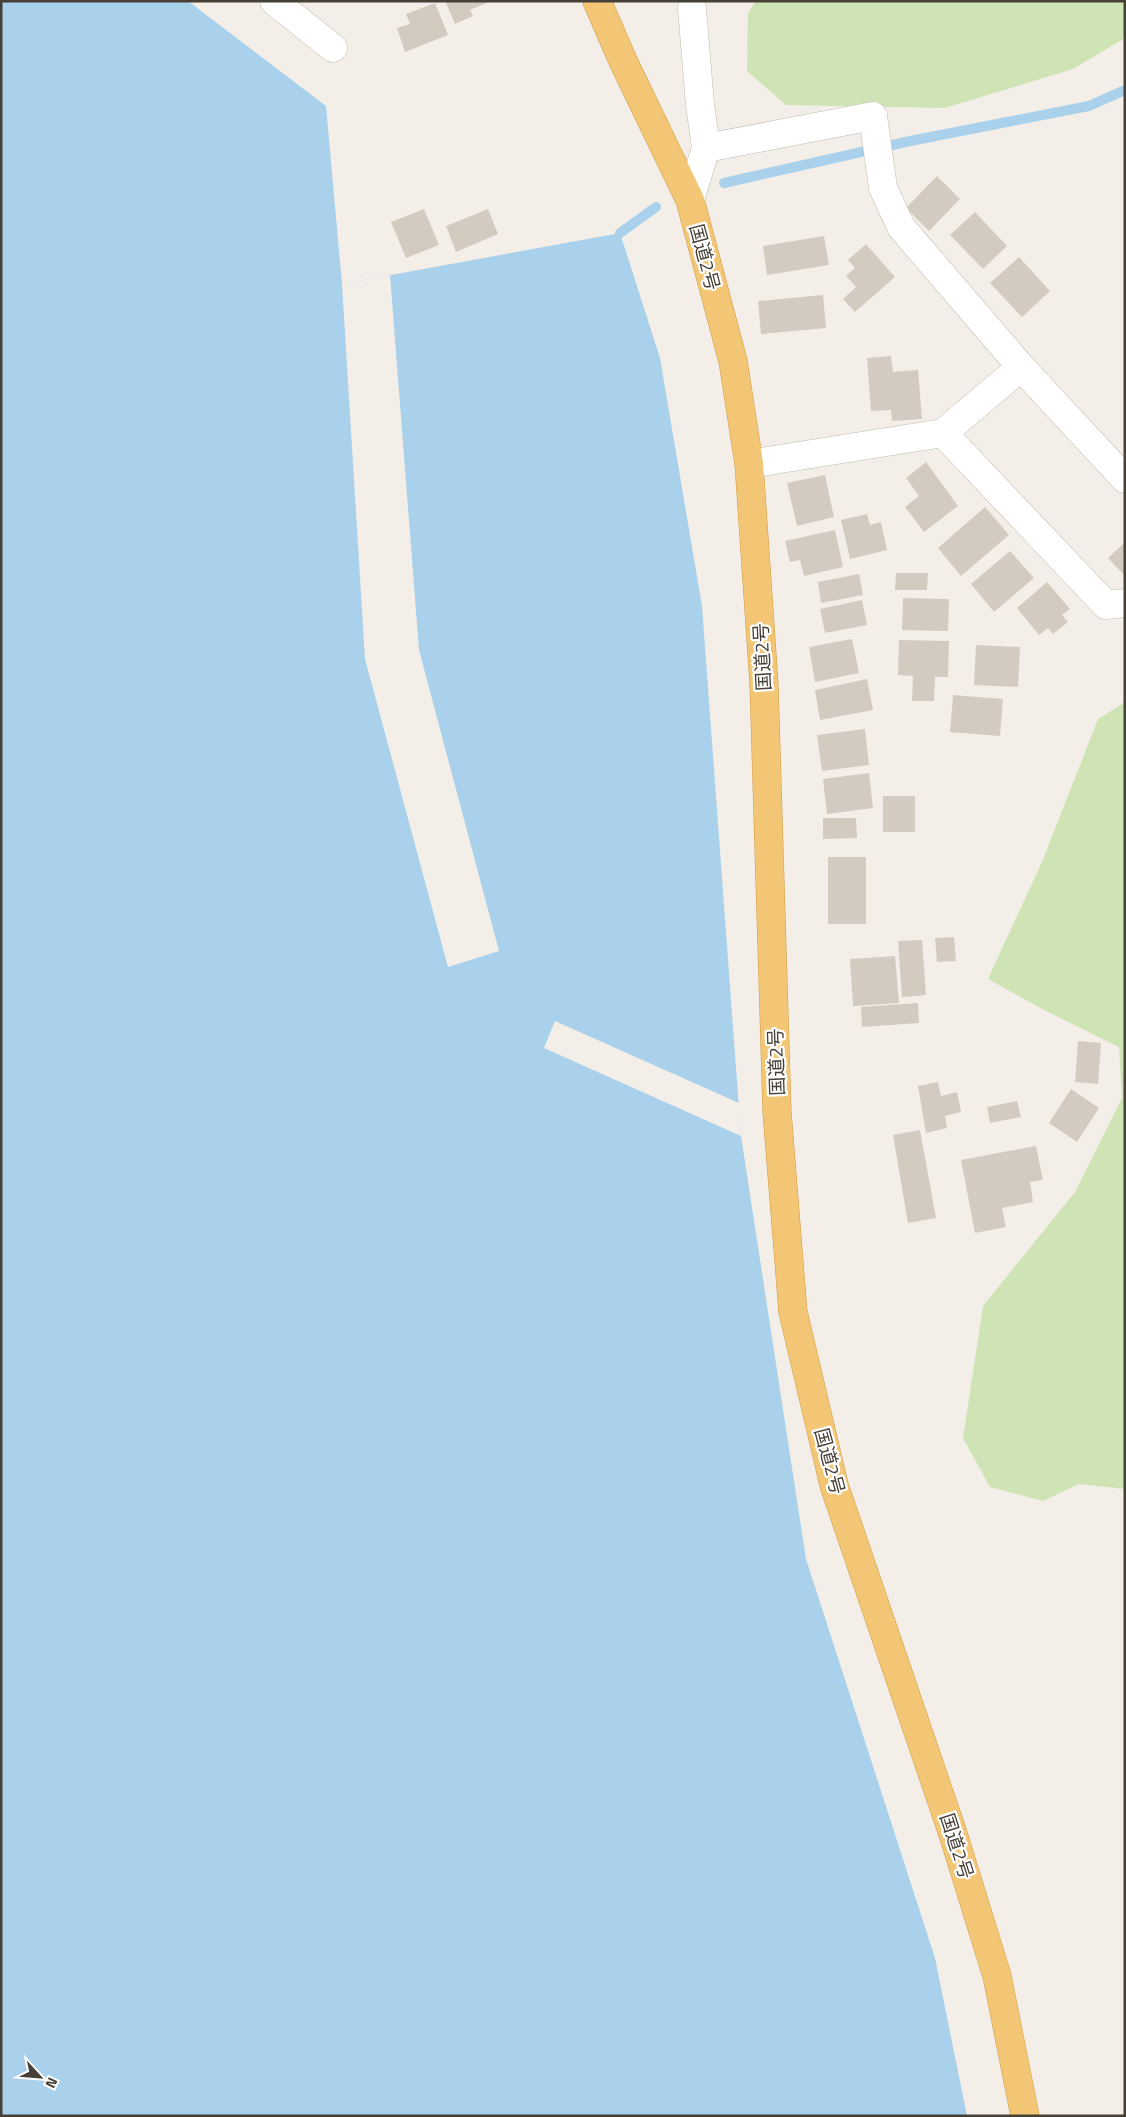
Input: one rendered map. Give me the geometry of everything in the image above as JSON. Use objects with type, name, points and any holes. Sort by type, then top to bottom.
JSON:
[{"type":"highway","name":"国道2号","points":[[597,1],[623,61],[690,200],[733,361],[749,464],[764,684],[777,1112],[793,1312],[834,1484],[953,1834],[996,1976],[1025,2116]]},
{"type":"street","points":[[274,1],[333,48]]},
{"type":"street","points":[[690,200],[706,148],[700,105],[692,8]]},
{"type":"street","points":[[706,148],[873,116],[883,188],[901,227],[1021,367],[1125,479]]},
{"type":"street","points":[[749,464],[943,433],[1021,367]]},
{"type":"street","points":[[943,433],[1106,605],[1125,603]]},
{"type":"green space","points":[[756,1],[1125,1],[1125,38],[1073,69],[945,108],[786,105],[747,71],[748,13]]},
{"type":"green space","points":[[1125,702],[1125,1489],[1079,1484],[1043,1501],[990,1487],[963,1438],[983,1306],[1075,1192],[1122,1098],[1119,1047],[1044,1010],[988,979],[1042,862],[1098,719]]},
{"type":"water","points":[[1,1],[188,1],[326,106],[342,284],[620,233],[660,358],[702,606],[741,1136],[806,1559],[935,1958],[967,2116],[1,2116]]},
{"type":"pier","points":[[390,275],[419,650],[499,951],[448,967],[365,659],[342,284]]},
{"type":"pier","points":[[555,1021],[739,1103],[741,1136],[544,1048]]},
{"type":"building","points":[[445,1],[486,1],[487,3],[470,10],[473,16],[455,24]]},
{"type":"building","points":[[435,3],[448,35],[405,52],[397,28],[410,24],[406,14]]},
{"type":"building","points":[[937,176],[960,199],[929,231],[906,208]]},
{"type":"building","points":[[424,209],[439,245],[406,258],[391,222]]},
{"type":"building","points":[[488,209],[498,234],[456,252],[446,226]]},
{"type":"building","points":[[975,212],[1007,246],[983,269],[950,235]]},
{"type":"building","points":[[824,236],[829,265],[767,275],[763,246]]},
{"type":"building","points":[[866,244],[895,277],[855,312],[843,299],[856,287],[846,276],[855,268],[848,260]]},
{"type":"building","points":[[1019,257],[1050,291],[1022,317],[990,283]]},
{"type":"building","points":[[823,295],[826,328],[761,334],[758,301]]},
{"type":"building","points":[[891,356],[893,372],[918,370],[922,419],[892,421],[891,410],[871,411],[867,358]]},
{"type":"building","points":[[926,462],[958,506],[924,532],[905,507],[919,496],[906,478]]},
{"type":"building","points":[[825,475],[834,517],[797,526],[787,483]]},
{"type":"building","points":[[985,507],[1009,535],[961,576],[938,548]]},
{"type":"building","points":[[867,514],[870,525],[881,522],[887,550],[850,559],[841,520]]},
{"type":"building","points":[[835,530],[843,567],[804,576],[800,560],[790,562],[785,541]]},
{"type":"building","points":[[1125,542],[1125,576],[1108,558]]},
{"type":"building","points":[[1010,551],[1034,578],[994,612],[971,584]]},
{"type":"building","points":[[896,573],[928,573],[927,590],[895,590]]},
{"type":"building","points":[[859,574],[863,595],[821,603],[818,582]]},
{"type":"building","points":[[1047,582],[1070,609],[1062,615],[1068,622],[1053,634],[1048,628],[1039,635],[1017,608]]},
{"type":"building","points":[[903,598],[949,599],[948,631],[902,630]]},
{"type":"building","points":[[862,600],[867,625],[825,633],[820,609]]},
{"type":"building","points":[[852,639],[859,673],[815,682],[809,647]]},
{"type":"building","points":[[899,640],[949,641],[948,677],[935,677],[934,701],[912,701],[913,676],[898,675]]},
{"type":"building","points":[[976,645],[1020,647],[1018,687],[974,685]]},
{"type":"building","points":[[867,679],[873,710],[820,720],[815,690]]},
{"type":"building","points":[[953,695],[1003,699],[1000,736],[950,732]]},
{"type":"building","points":[[865,729],[869,765],[822,771],[817,735]]},
{"type":"building","points":[[869,773],[873,808],[827,814],[823,779]]},
{"type":"building","points":[[883,796],[915,796],[915,832],[883,832]]},
{"type":"building","points":[[823,818],[856,818],[857,838],[823,839]]},
{"type":"building","points":[[828,857],[866,857],[866,924],[828,924]]},
{"type":"building","points":[[954,937],[956,961],[937,962],[935,938]]},
{"type":"building","points":[[922,940],[926,995],[902,997],[898,941]]},
{"type":"building","points":[[895,956],[899,1003],[853,1006],[850,959]]},
{"type":"building","points":[[918,1003],[919,1023],[862,1027],[861,1007]]},
{"type":"building","points":[[1078,1041],[1101,1043],[1098,1084],[1075,1082]]},
{"type":"building","points":[[938,1082],[941,1096],[957,1092],[961,1112],[945,1116],[947,1128],[926,1133],[918,1086]]},
{"type":"building","points":[[1071,1089],[1099,1108],[1077,1142],[1049,1123]]},
{"type":"building","points":[[1017,1101],[1021,1117],[990,1123],[987,1107]]},
{"type":"building","points":[[920,1130],[936,1218],[908,1223],[893,1135]]},
{"type":"building","points":[[1036,1146],[1043,1180],[1030,1182],[1033,1202],[1002,1208],[1006,1227],[975,1233],[961,1160]]},
{"type":"waterway","points":[[724,183],[910,141],[1089,106],[1125,90]]},
{"type":"waterway","points":[[620,233],[656,207]]}]
